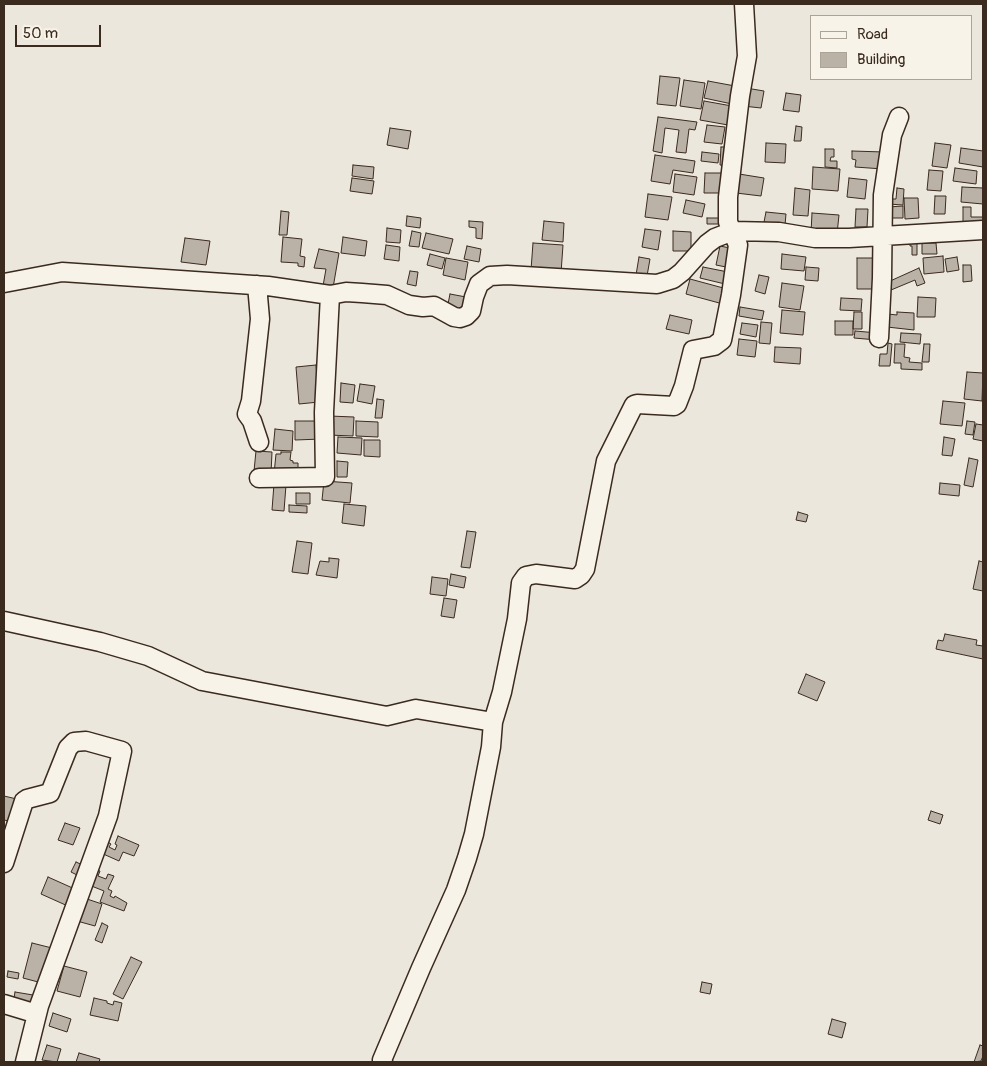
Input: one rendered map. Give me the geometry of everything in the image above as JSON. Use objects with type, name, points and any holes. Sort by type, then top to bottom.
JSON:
[{"type":"street","points":[[383,1062],[382,1060],[414,984],[456,890],[474,834],[492,746],[493,722],[502,692],[515,628],[521,583],[526,576],[536,574],[575,579],[586,569],[606,461],[634,406],[637,404],[674,406],[677,404],[684,386],[693,350],[714,346],[722,340],[738,245],[728,222],[728,197],[740,96],[747,56],[744,4]]},
{"type":"street","points":[[879,338],[883,195],[892,135],[899,117]]},
{"type":"street","points":[[4,283],[62,272],[257,285],[330,295],[346,292],[387,295],[409,305],[434,306],[454,317],[460,318],[466,316],[471,311],[479,284],[490,276],[507,275],[657,284],[673,278],[682,272],[707,244],[715,238],[733,231],[779,232],[815,238],[983,230]]},
{"type":"street","points":[[257,285],[260,319],[251,401],[247,414],[252,421],[259,442]]},
{"type":"street","points":[[258,478],[325,477],[324,412],[330,295]]},
{"type":"street","points":[[4,621],[100,642],[148,656],[202,681],[387,716],[416,709],[493,722]]},
{"type":"street","points":[[4,863],[24,801],[50,793],[68,748],[74,742],[86,741],[122,750],[108,816],[37,1014],[24,1062]]},
{"type":"street","points":[[4,1004],[37,1014]]},
{"type":"building","points":[[660,76],[680,78],[676,106],[657,104]]},
{"type":"building","points":[[684,80],[705,83],[701,109],[680,106]]},
{"type":"building","points":[[708,81],[735,86],[732,104],[704,98]]},
{"type":"building","points":[[746,88],[764,91],[761,108],[743,106]]},
{"type":"building","points":[[786,93],[801,95],[799,112],[783,110]]},
{"type":"building","points":[[704,101],[732,106],[728,125],[700,120]]},
{"type":"building","points":[[658,117],[697,122],[695,130],[689,129],[686,153],[676,152],[679,130],[665,128],[662,153],[653,151]]},
{"type":"building","points":[[707,125],[725,127],[722,144],[704,142]]},
{"type":"building","points":[[796,126],[802,127],[801,141],[794,141]]},
{"type":"building","points":[[390,128],[411,131],[408,149],[387,145]]},
{"type":"building","points":[[766,143],[786,144],[785,163],[765,162]]},
{"type":"building","points":[[935,143],[951,145],[947,168],[932,166]]},
{"type":"building","points":[[721,147],[729,147],[728,166],[720,165]]},
{"type":"building","points":[[961,148],[983,151],[983,167],[959,163]]},
{"type":"building","points":[[825,149],[834,149],[834,157],[831,157],[830,161],[837,161],[837,168],[825,167]]},
{"type":"building","points":[[852,151],[884,152],[883,169],[855,167],[856,160],[852,159]]},
{"type":"building","points":[[702,152],[719,154],[718,163],[701,161]]},
{"type":"building","points":[[655,155],[695,161],[693,173],[673,170],[670,184],[651,181]]},
{"type":"building","points":[[353,165],[374,167],[373,179],[352,176]]},
{"type":"building","points":[[813,167],[840,169],[838,191],[812,189]]},
{"type":"building","points":[[955,168],[977,171],[976,184],[953,181]]},
{"type":"building","points":[[929,170],[943,171],[941,191],[927,190]]},
{"type":"building","points":[[705,173],[722,173],[722,193],[704,193]]},
{"type":"building","points":[[675,174],[697,177],[694,195],[673,192]]},
{"type":"building","points":[[739,174],[764,178],[761,196],[736,193]]},
{"type":"building","points":[[352,178],[374,181],[372,194],[350,191]]},
{"type":"building","points":[[849,178],[867,180],[865,199],[847,197]]},
{"type":"building","points":[[962,187],[983,188],[983,204],[961,202]]},
{"type":"building","points":[[795,188],[810,190],[808,216],[793,215]]},
{"type":"building","points":[[897,188],[904,189],[903,205],[888,204],[888,199],[896,199]]},
{"type":"building","points":[[648,194],[672,197],[668,220],[645,217]]},
{"type":"building","points":[[935,196],[946,196],[945,214],[934,214]]},
{"type":"building","points":[[904,198],[918,198],[919,218],[905,219]]},
{"type":"building","points":[[686,200],[705,204],[702,217],[683,213]]},
{"type":"building","points":[[903,206],[903,218],[889,218],[888,207]]},
{"type":"building","points":[[963,207],[971,207],[971,217],[983,217],[983,226],[963,226]]},
{"type":"building","points":[[856,209],[868,209],[867,227],[855,227]]},
{"type":"building","points":[[281,211],[289,212],[287,235],[279,235]]},
{"type":"building","points":[[766,212],[786,214],[785,225],[764,222]]},
{"type":"building","points":[[812,213],[839,215],[837,234],[811,233]]},
{"type":"building","points":[[407,216],[421,218],[420,228],[406,226]]},
{"type":"building","points":[[707,218],[720,218],[725,224],[707,224]]},
{"type":"building","points":[[469,221],[483,222],[482,239],[476,238],[476,228],[469,227]]},
{"type":"building","points":[[544,221],[564,223],[563,242],[542,240]]},
{"type":"building","points":[[387,228],[401,230],[400,243],[386,242]]},
{"type":"building","points":[[645,229],[661,231],[658,250],[642,247]]},
{"type":"building","points":[[412,231],[421,233],[419,247],[409,246]]},
{"type":"building","points":[[673,231],[691,232],[691,251],[673,251]]},
{"type":"building","points":[[426,233],[453,239],[449,254],[422,248]]},
{"type":"building","points":[[283,237],[302,239],[300,256],[305,257],[304,267],[298,266],[298,263],[281,262]]},
{"type":"building","points":[[343,237],[367,241],[365,256],[341,253]]},
{"type":"building","points":[[185,238],[210,241],[206,265],[181,262]]},
{"type":"building","points":[[910,239],[917,239],[917,255],[912,255]]},
{"type":"building","points":[[533,243],[563,245],[561,273],[531,270]]},
{"type":"building","points":[[922,243],[936,243],[937,254],[922,254]]},
{"type":"building","points":[[386,245],[400,247],[399,261],[384,259]]},
{"type":"building","points":[[467,246],[481,249],[479,262],[464,259]]},
{"type":"building","points":[[720,246],[735,249],[731,268],[716,265]]},
{"type":"building","points":[[319,249],[339,253],[333,288],[323,286],[326,269],[314,268]]},
{"type":"building","points":[[430,254],[445,258],[442,269],[427,265]]},
{"type":"building","points":[[782,254],[806,257],[804,271],[781,269]]},
{"type":"building","points":[[943,256],[944,272],[924,274],[923,258]]},
{"type":"building","points":[[639,257],[650,259],[647,276],[636,275]]},
{"type":"building","points":[[957,257],[959,270],[947,272],[945,259]]},
{"type":"building","points":[[446,258],[468,262],[465,280],[443,275]]},
{"type":"building","points":[[857,258],[876,258],[876,289],[857,289]]},
{"type":"building","points":[[963,265],[971,265],[972,281],[963,282]]},
{"type":"building","points":[[703,267],[728,272],[725,284],[700,278]]},
{"type":"building","points":[[806,267],[819,268],[818,281],[805,280]]},
{"type":"building","points":[[919,268],[925,283],[917,286],[915,280],[891,290],[888,282]]},
{"type":"building","points":[[410,271],[418,272],[416,286],[407,284]]},
{"type":"building","points":[[759,275],[769,277],[765,294],[755,291]]},
{"type":"building","points":[[690,279],[727,289],[723,304],[686,294]]},
{"type":"building","points":[[782,283],[804,286],[800,310],[779,307]]},
{"type":"building","points":[[450,294],[466,297],[463,312],[447,309]]},
{"type":"building","points":[[918,297],[936,298],[935,317],[917,317]]},
{"type":"building","points":[[841,298],[862,299],[861,311],[840,310]]},
{"type":"building","points":[[740,307],[764,311],[762,320],[739,316]]},
{"type":"building","points":[[782,310],[805,312],[803,335],[780,333]]},
{"type":"building","points":[[854,312],[862,312],[862,329],[853,329]]},
{"type":"building","points":[[897,312],[914,313],[914,330],[887,327],[888,314],[897,315]]},
{"type":"building","points":[[670,315],[692,320],[689,334],[666,329]]},
{"type":"building","points":[[835,321],[853,321],[853,335],[835,335]]},
{"type":"building","points":[[761,322],[772,323],[770,344],[759,343]]},
{"type":"building","points":[[742,323],[758,325],[756,337],[740,334]]},
{"type":"building","points":[[855,331],[878,333],[877,340],[854,338]]},
{"type":"building","points":[[901,333],[921,334],[920,344],[900,342]]},
{"type":"building","points":[[739,339],[757,341],[755,357],[737,355]]},
{"type":"building","points":[[888,343],[892,344],[890,366],[879,366],[880,354],[887,354]]},
{"type":"building","points":[[895,344],[905,344],[904,357],[910,358],[909,362],[922,363],[922,370],[901,369],[901,363],[894,363]]},
{"type":"building","points":[[924,344],[930,344],[929,362],[922,362]]},
{"type":"building","points":[[775,347],[801,348],[800,364],[774,362]]},
{"type":"building","points":[[316,365],[319,402],[299,404],[296,367]]},
{"type":"building","points":[[967,372],[983,373],[982,401],[964,399]]},
{"type":"building","points":[[341,383],[355,385],[353,403],[340,402]]},
{"type":"building","points":[[360,384],[375,386],[372,404],[357,401]]},
{"type":"building","points":[[377,399],[384,400],[382,418],[375,418]]},
{"type":"building","points":[[943,401],[965,403],[962,426],[940,424]]},
{"type":"building","points":[[329,416],[354,417],[353,436],[328,435]]},
{"type":"building","points":[[295,421],[322,421],[322,439],[295,440]]},
{"type":"building","points":[[356,421],[378,422],[378,437],[356,436]]},
{"type":"building","points":[[967,421],[975,422],[973,435],[965,434]]},
{"type":"building","points":[[976,424],[983,425],[983,441],[973,439]]},
{"type":"building","points":[[275,429],[293,431],[292,451],[273,450]]},
{"type":"building","points":[[338,437],[362,438],[361,455],[337,453]]},
{"type":"building","points":[[944,437],[955,439],[952,456],[942,455]]},
{"type":"building","points":[[364,440],[380,440],[380,457],[364,456]]},
{"type":"building","points":[[256,451],[272,452],[271,474],[254,471]]},
{"type":"building","points":[[281,452],[291,452],[290,460],[293,463],[298,463],[298,470],[274,474],[276,454],[281,454]]},
{"type":"building","points":[[969,458],[978,460],[973,487],[964,485]]},
{"type":"building","points":[[337,461],[348,462],[347,477],[337,477]]},
{"type":"building","points":[[324,481],[352,483],[350,503],[322,500]]},
{"type":"building","points":[[940,483],[960,485],[959,496],[939,494]]},
{"type":"building","points":[[274,484],[286,485],[284,511],[272,510]]},
{"type":"building","points":[[296,493],[310,493],[310,504],[296,504]]},
{"type":"building","points":[[344,504],[366,506],[364,526],[342,523]]},
{"type":"building","points":[[289,505],[307,506],[307,513],[289,512]]},
{"type":"building","points":[[798,512],[808,515],[806,522],[796,520]]},
{"type":"building","points":[[467,531],[476,532],[470,568],[461,567]]},
{"type":"building","points":[[297,541],[312,543],[308,574],[292,572]]},
{"type":"building","points":[[329,558],[339,559],[337,578],[316,575],[320,561],[329,562]]},
{"type":"building","points":[[979,561],[983,562],[983,591],[973,589]]},
{"type":"building","points":[[451,574],[466,577],[464,588],[449,585]]},
{"type":"building","points":[[432,577],[448,579],[446,596],[430,594]]},
{"type":"building","points":[[444,598],[457,600],[454,618],[441,616]]},
{"type":"building","points":[[945,634],[977,640],[976,645],[983,646],[983,659],[936,649],[938,640],[943,641]]},
{"type":"building","points":[[806,674],[825,682],[817,701],[798,693]]},
{"type":"building","points":[[4,796],[21,800],[13,822],[4,820]]},
{"type":"building","points":[[931,811],[943,815],[940,824],[928,820]]},
{"type":"building","points":[[65,823],[80,828],[73,845],[58,840]]},
{"type":"building","points":[[118,836],[139,845],[134,856],[123,852],[119,861],[101,853],[106,841],[111,844],[109,847],[115,850]]},
{"type":"building","points":[[76,862],[87,867],[79,876],[71,872]]},
{"type":"building","points":[[95,869],[100,871],[98,876],[106,879],[108,874],[114,876],[108,889],[112,891],[110,896],[114,898],[115,896],[127,903],[124,911],[100,902],[104,891],[89,885]]},
{"type":"building","points":[[48,877],[77,890],[70,907],[41,894]]},
{"type":"building","points":[[84,898],[102,904],[95,926],[77,921]]},
{"type":"building","points":[[102,923],[108,926],[102,943],[95,940]]},
{"type":"building","points":[[32,943],[52,948],[42,983],[23,978]]},
{"type":"building","points":[[131,957],[142,962],[123,999],[113,994]]},
{"type":"building","points":[[64,966],[87,972],[80,997],[57,991]]},
{"type":"building","points":[[8,971],[19,973],[18,979],[7,977]]},
{"type":"building","points":[[702,982],[712,984],[710,994],[700,992]]},
{"type":"building","points":[[15,992],[33,995],[30,1009],[13,1005]]},
{"type":"building","points":[[94,998],[107,1001],[107,1003],[113,1005],[114,1001],[122,1003],[118,1021],[90,1015]]},
{"type":"building","points":[[53,1013],[71,1019],[67,1032],[49,1026]]},
{"type":"building","points":[[832,1019],[846,1023],[842,1038],[828,1034]]},
{"type":"building","points":[[47,1045],[61,1049],[57,1062],[42,1060]]},
{"type":"building","points":[[980,1045],[983,1046],[983,1056],[981,1061],[974,1062]]},
{"type":"building","points":[[79,1053],[100,1059],[99,1062],[76,1062]]}]
